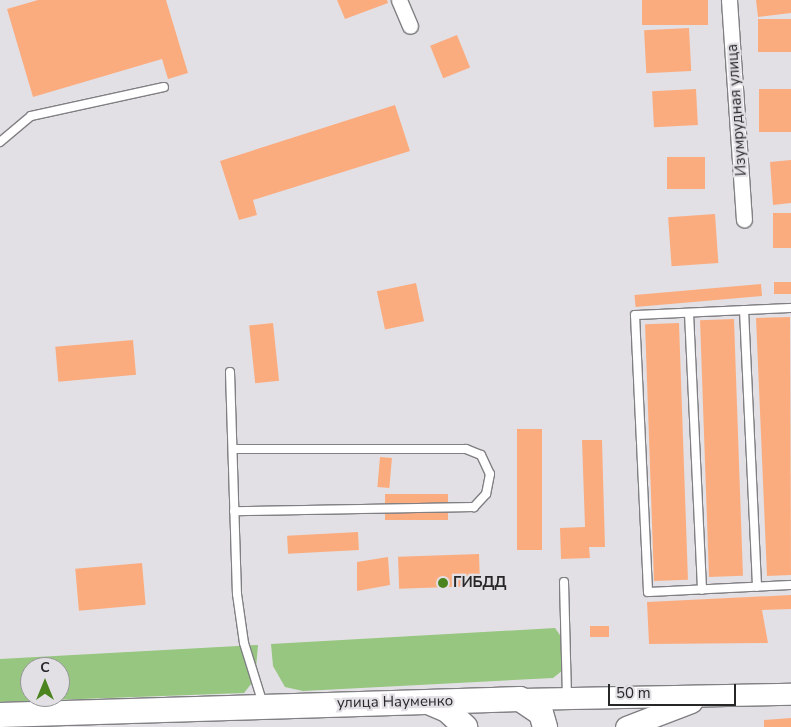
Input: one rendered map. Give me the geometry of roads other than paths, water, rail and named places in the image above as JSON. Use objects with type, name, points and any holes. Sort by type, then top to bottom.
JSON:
[{"type":"main road","name":"улица Науменко","points":[[0,715],[263,705],[791,694]]},
{"type":"main road","points":[[626,727],[705,697]]},
{"type":"main road","points":[[520,699],[541,713],[545,727]]},
{"type":"main road","points":[[426,702],[463,724],[475,701]]},
{"type":"street","points":[[399,0],[410,26]]},
{"type":"street","name":"Изумрудная улица","points":[[729,0],[744,219]]},
{"type":"lane","points":[[0,142],[31,116],[164,87]]},
{"type":"lane","points":[[791,308],[635,315],[648,592],[791,585]]},
{"type":"lane","points":[[744,310],[757,587]]},
{"type":"lane","points":[[689,313],[702,590]]},
{"type":"lane","points":[[230,372],[234,511],[240,614],[263,705]]},
{"type":"lane","points":[[233,449],[466,449],[481,455],[490,474],[486,494],[474,507],[234,511]]},
{"type":"lane","points":[[564,582],[567,698]]},
{"type":"place","name":"ГИБДД","points":[[443,583]]}]
